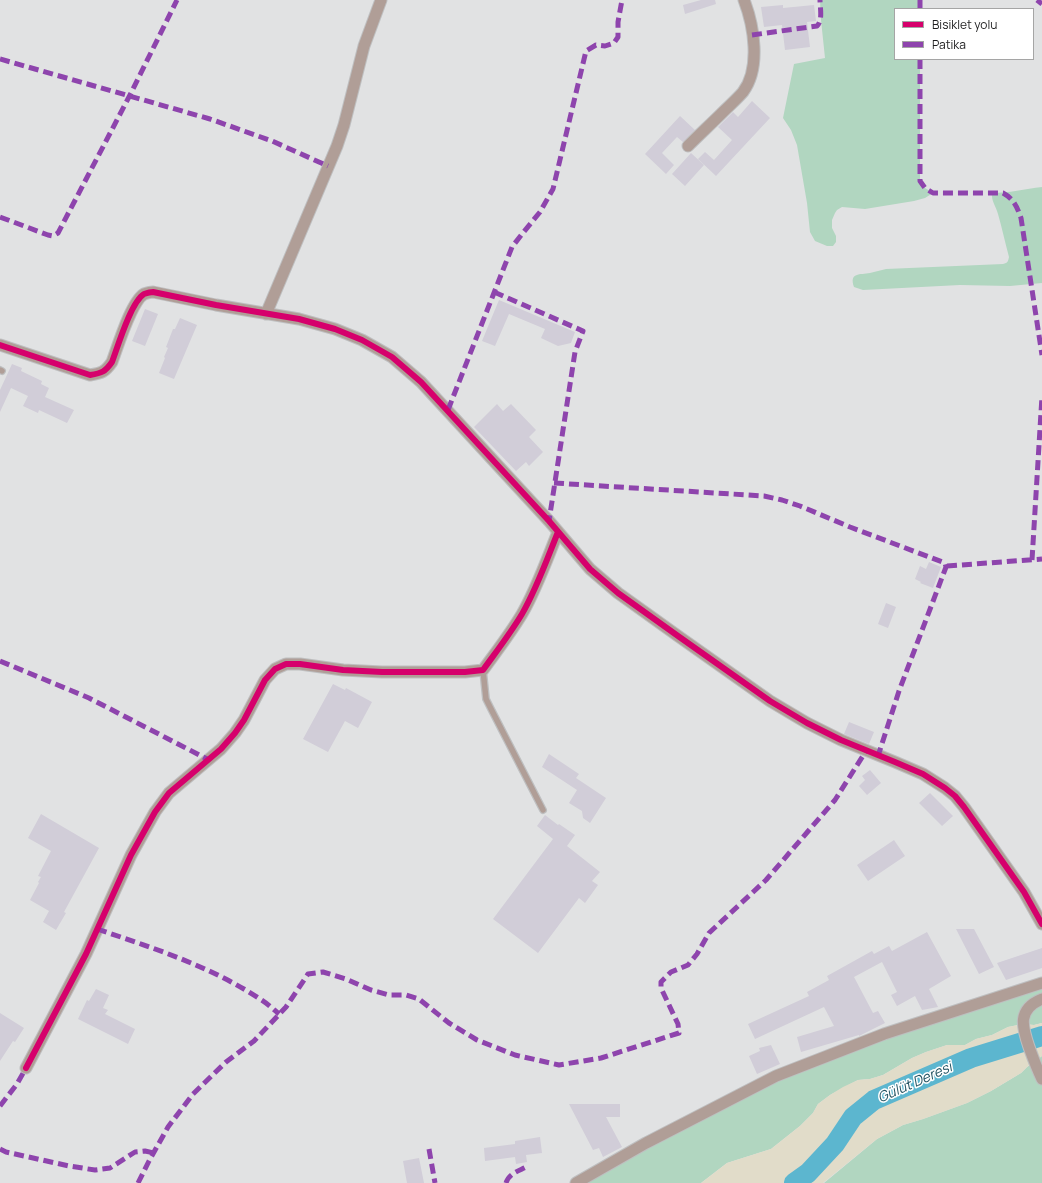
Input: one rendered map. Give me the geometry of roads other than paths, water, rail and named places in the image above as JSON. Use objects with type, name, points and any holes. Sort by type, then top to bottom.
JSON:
[{"type":"street","points":[[266,314],[337,146],[344,125],[364,46],[381,0]]},
{"type":"street","points":[[688,146],[742,92],[750,80],[754,63],[754,44],[744,0]]},
{"type":"street","points":[[0,345],[90,375],[101,373],[107,369],[112,362],[133,307],[145,294],[153,292],[216,305],[299,319],[335,329],[362,340],[392,357],[421,382],[590,569],[618,593],[770,701],[806,723],[841,740],[923,774],[950,792],[964,807],[1024,892],[1042,924]]},
{"type":"street","points":[[26,1068],[86,954],[131,855],[155,812],[169,793],[221,749],[235,734],[265,680],[275,669],[286,664],[300,664],[343,670],[382,672],[465,672],[483,670],[508,636],[522,613],[535,587],[558,532]]},
{"type":"street","points":[[576,1183],[646,1143],[776,1076],[884,1034],[1042,983]]},
{"type":"street","points":[[1042,1000],[1032,1005],[1023,1019],[1023,1032],[1035,1065],[1042,1079]]},
{"type":"lane","points":[[483,670],[486,699],[543,810]]},
{"type":"waterway","name":"Gülüt Deresi","points":[[794,1183],[808,1173],[835,1144],[853,1117],[874,1100],[971,1058],[1042,1036]]}]
